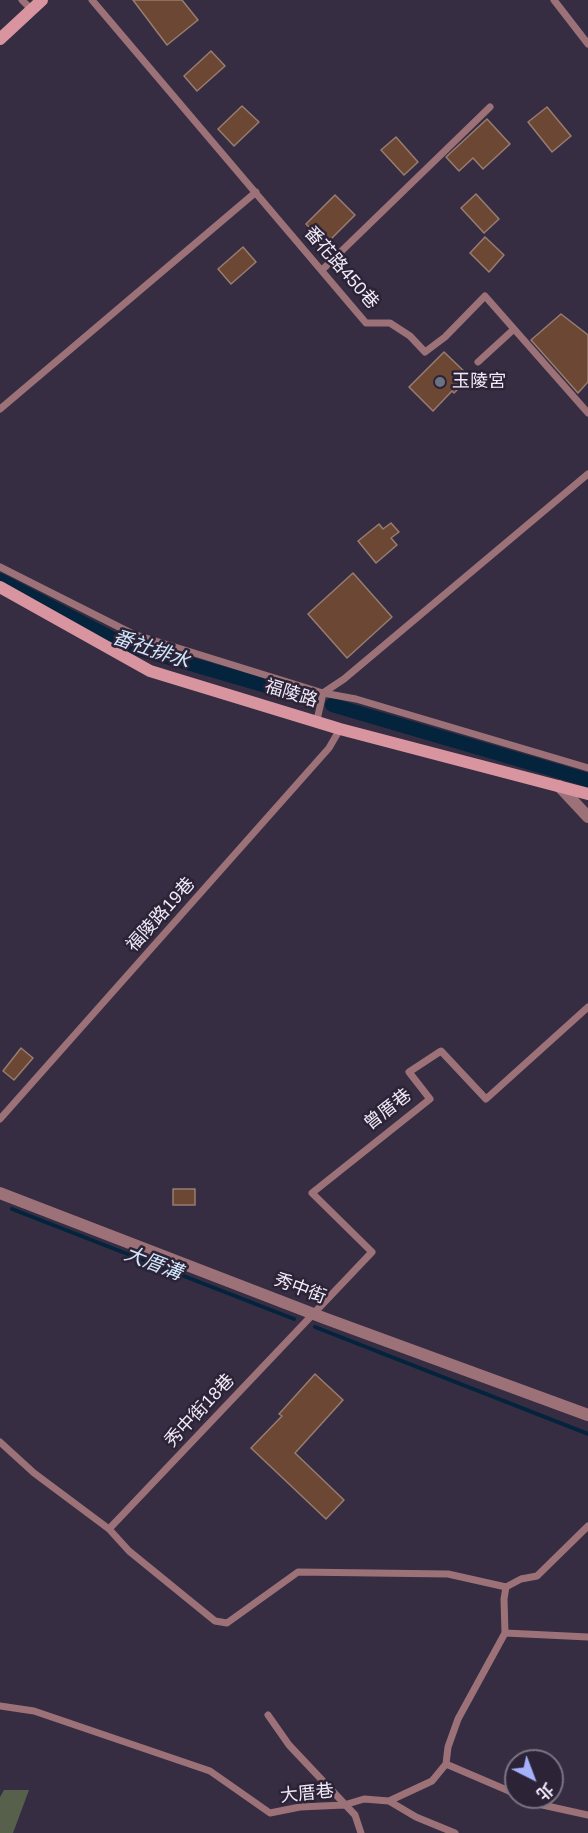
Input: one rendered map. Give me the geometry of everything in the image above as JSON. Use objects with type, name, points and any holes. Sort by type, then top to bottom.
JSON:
[{"type":"street","points":[[0,39],[42,0]]},
{"type":"street","name":"福陵路","points":[[2,591],[150,671],[317,720],[340,729],[588,794]]},
{"type":"street","points":[[559,786],[588,818]]},
{"type":"street","name":"秀中街","points":[[0,1193],[313,1314],[588,1415]]},
{"type":"lane","points":[[22,0],[32,10]]},
{"type":"lane","name":"番花路450巷","points":[[92,0],[366,323],[390,324],[410,336],[425,352],[445,337],[485,296],[588,413]]},
{"type":"lane","points":[[554,0],[588,44]]},
{"type":"lane","points":[[322,270],[490,107]]},
{"type":"lane","points":[[0,409],[256,192]]},
{"type":"lane","points":[[478,362],[514,329]]},
{"type":"lane","points":[[317,720],[323,693],[344,679],[588,474]]},
{"type":"lane","points":[[0,567],[133,634],[323,693],[356,699],[588,768]]},
{"type":"lane","name":"福陵路19巷","points":[[0,1119],[329,748],[340,729]]},
{"type":"lane","name":"曾厝巷","points":[[313,1314],[372,1252],[312,1193],[430,1099],[409,1072],[441,1051],[486,1099],[588,1007]]},
{"type":"lane","name":"秀中街18巷","points":[[110,1529],[313,1314]]},
{"type":"lane","points":[[0,1443],[34,1473],[110,1529],[129,1551],[214,1621],[227,1623],[298,1572],[448,1574],[506,1587],[521,1579],[537,1576],[588,1526]]},
{"type":"lane","points":[[504,1789],[446,1764],[448,1747],[458,1719],[505,1633],[506,1587]]},
{"type":"lane","points":[[505,1633],[588,1637]]},
{"type":"lane","name":"大厝巷","points":[[0,1706],[34,1711],[210,1771],[270,1813],[300,1807],[344,1805],[364,1800],[389,1801],[432,1781],[446,1764]]},
{"type":"lane","points":[[268,1714],[289,1745],[355,1815],[361,1833]]},
{"type":"lane","points":[[389,1801],[416,1817],[455,1833]]},
{"type":"lane","points":[[561,1809],[588,1815]]},
{"type":"green space","points":[[4,1790],[29,1790],[13,1833],[0,1833],[0,1797]]},
{"type":"building","points":[[133,0],[182,0],[198,20],[167,45]]},
{"type":"building","points":[[211,51],[225,66],[197,91],[184,76]]},
{"type":"building","points":[[242,106],[259,122],[234,146],[218,129]]},
{"type":"building","points":[[547,107],[571,136],[552,152],[528,122]]},
{"type":"building","points":[[487,119],[510,144],[483,169],[473,158],[459,171],[446,157]]},
{"type":"building","points":[[396,137],[418,162],[404,175],[381,150]]},
{"type":"building","points":[[476,194],[499,219],[484,233],[461,208]]},
{"type":"building","points":[[335,195],[355,215],[326,244],[306,224]]},
{"type":"building","points":[[485,237],[504,255],[489,272],[470,253]]},
{"type":"building","points":[[243,247],[256,262],[231,284],[218,269]]},
{"type":"building","points":[[561,314],[588,335],[588,382],[578,393],[531,340]]},
{"type":"building","name":"玉陵宮","points":[[444,352],[470,377],[454,393],[452,391],[433,411],[409,387]]},
{"type":"building","points":[[391,523],[399,532],[391,538],[397,545],[376,563],[358,541],[379,524],[383,529]]},
{"type":"building","points":[[353,573],[392,617],[347,658],[308,614]]},
{"type":"building","points":[[21,1048],[33,1058],[14,1080],[3,1071]]},
{"type":"building","points":[[173,1189],[195,1189],[195,1205],[173,1205]]},
{"type":"building","points":[[315,1374],[343,1400],[295,1453],[344,1500],[326,1519],[251,1448],[282,1416],[279,1414]]},
{"type":"waterway","name":"番社排水","points":[[0,580],[125,645],[311,699]]},
{"type":"waterway","name":"番社排水","points":[[332,705],[588,780]]},
{"type":"waterway","name":"大厝溝","points":[[12,1209],[294,1319]]},
{"type":"waterway","name":"大厝溝","points":[[315,1327],[588,1434]]},
{"type":"place","name":"玉陵宮","points":[[440,382]]}]
